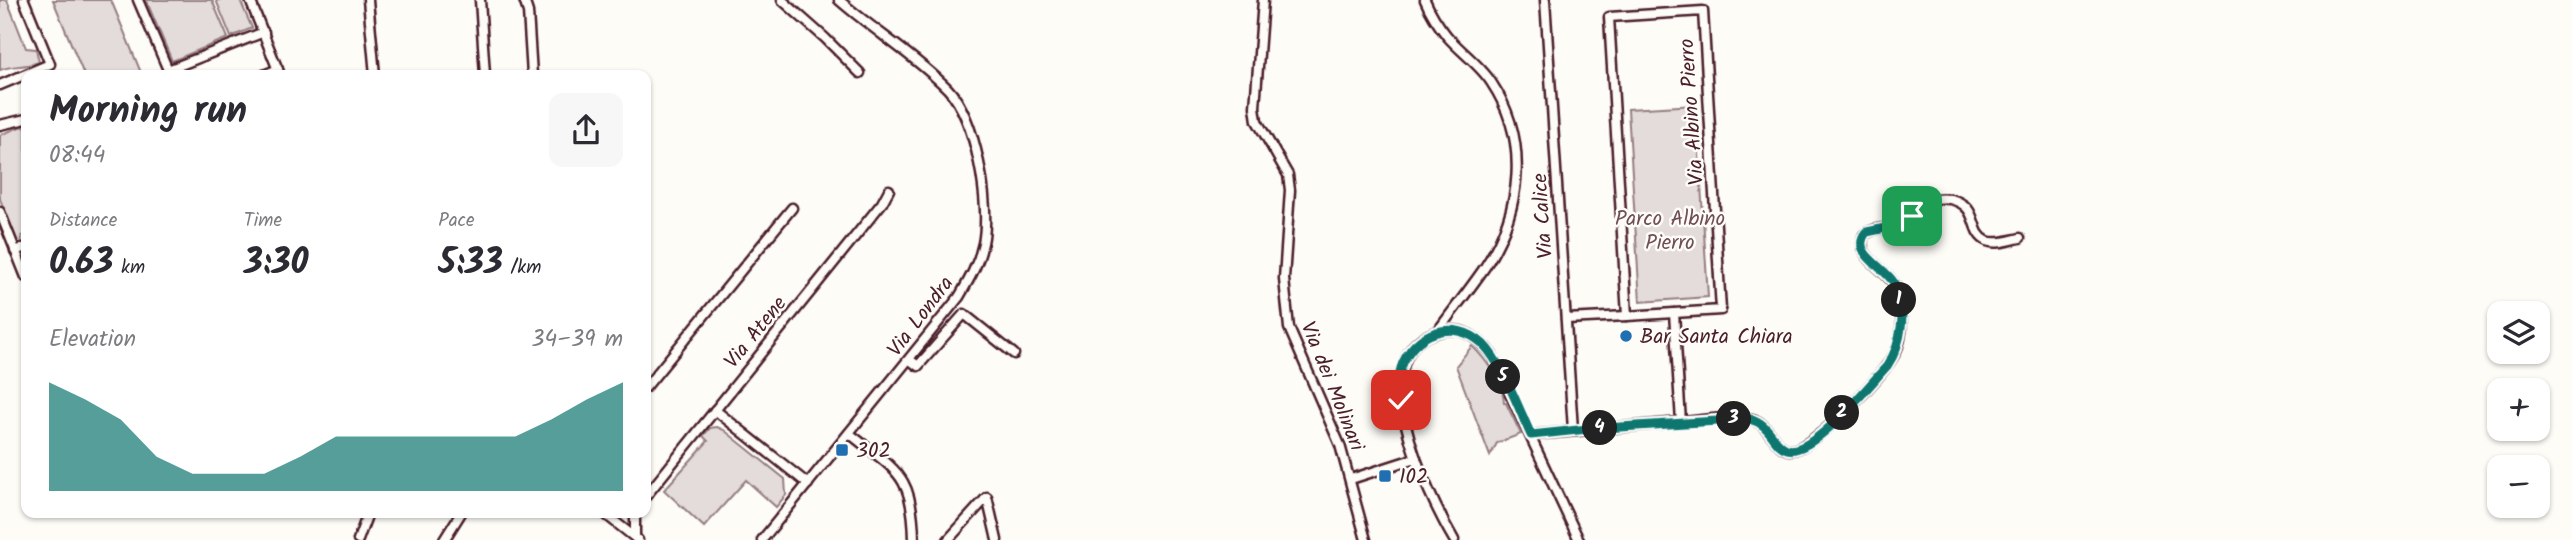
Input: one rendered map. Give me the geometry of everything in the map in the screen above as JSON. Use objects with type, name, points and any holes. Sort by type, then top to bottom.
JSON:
[{"type":"street","points":[[24,0],[50,64],[36,70]]},
{"type":"street","points":[[138,0],[168,70],[264,32]]},
{"type":"street","points":[[250,0],[278,70]]},
{"type":"street","points":[[368,0],[375,70]]},
{"type":"street","points":[[480,0],[485,70]]},
{"type":"street","points":[[524,0],[528,12],[532,70]]},
{"type":"street","points":[[782,0],[860,73]]},
{"type":"street","name":"Via Londra","points":[[762,540],[959,297],[979,257],[985,222],[979,172],[963,112],[949,90],[839,0]]},
{"type":"street","name":"Via dei Molinari","points":[[1263,0],[1255,107],[1257,121],[1288,175],[1290,190],[1284,279],[1289,328],[1331,421],[1351,479],[1366,540]]},
{"type":"street","points":[[1425,0],[1446,35],[1490,80],[1513,127],[1518,154],[1518,183],[1508,222],[1485,266],[1438,331]]},
{"type":"street","name":"Via Calice","points":[[1545,0],[1573,430]]},
{"type":"street","name":"Via Albino Pierro","points":[[1703,11],[1721,310],[1674,313],[1627,316],[1609,17],[1703,11]]},
{"type":"street","points":[[0,85],[21,76]]},
{"type":"street","points":[[0,125],[21,120]]},
{"type":"street","name":"Via Atene","points":[[651,489],[882,203],[889,190]]},
{"type":"street","points":[[1531,435],[1750,419],[1766,426],[1784,448],[1802,448],[1821,435],[1879,375],[1898,346],[1901,324],[1897,289],[1887,274],[1864,252],[1861,240],[1864,234],[1874,229],[1904,224],[1922,205],[1941,198],[1967,206],[1980,235],[1988,241],[2020,238]]},
{"type":"street","points":[[651,381],[792,208]]},
{"type":"street","points":[[0,212],[21,265]]},
{"type":"street","points":[[15,251],[21,249]]},
{"type":"street","points":[[1674,313],[1681,422]]},
{"type":"street","points":[[910,360],[918,366],[964,314],[1014,354]]},
{"type":"street","points":[[1566,319],[1627,316]]},
{"type":"street","points":[[1454,540],[1438,511],[1416,458],[1401,400],[1400,370],[1411,348],[1420,340],[1438,331],[1459,330],[1476,338],[1492,355],[1579,540]]},
{"type":"street","points":[[715,410],[807,484]]},
{"type":"street","points":[[849,433],[903,477],[910,495],[914,540]]},
{"type":"street","points":[[1351,479],[1416,458]]},
{"type":"street","points":[[948,540],[987,496],[998,540]]},
{"type":"street","points":[[358,540],[366,518]]},
{"type":"street","points":[[444,540],[458,518]]},
{"type":"street","points":[[611,518],[636,539]]},
{"type":"street","points":[[635,518],[636,539]]},
{"type":"green space","points":[[0,0],[7,0],[26,48],[36,49],[39,62],[0,70]]},
{"type":"green space","points":[[53,0],[111,0],[140,70],[82,70]]},
{"type":"green space","points":[[146,0],[212,0],[228,38],[172,61]]},
{"type":"green space","points":[[216,0],[240,0],[252,28],[231,37]]},
{"type":"green space","name":"Parco Albino Pierro","points":[[1696,105],[1708,297],[1640,302],[1628,109]]},
{"type":"green space","points":[[21,126],[19,246],[0,199],[0,135]]},
{"type":"green space","points":[[1472,346],[1493,373],[1501,388],[1504,403],[1521,434],[1497,443],[1490,456],[1456,366]]},
{"type":"green space","points":[[717,427],[785,479],[786,495],[776,507],[746,480],[704,527],[664,490],[708,441],[703,436],[710,428]]},
{"type":"place","name":"Bar Santa Chiara","points":[[1626,336]]},
{"type":"place","name":"302","points":[[842,450]]},
{"type":"place","name":"102","points":[[1385,476]]},
{"type":"route","points":[[1401,400],[1400,370],[1411,348],[1430,334],[1459,330],[1476,338],[1492,355],[1531,435],[1750,419],[1766,426],[1784,448],[1802,448],[1821,435],[1887,366],[1895,354],[1901,324],[1897,289],[1887,274],[1867,257],[1861,240],[1867,232],[1904,224],[1912,216]]}]
